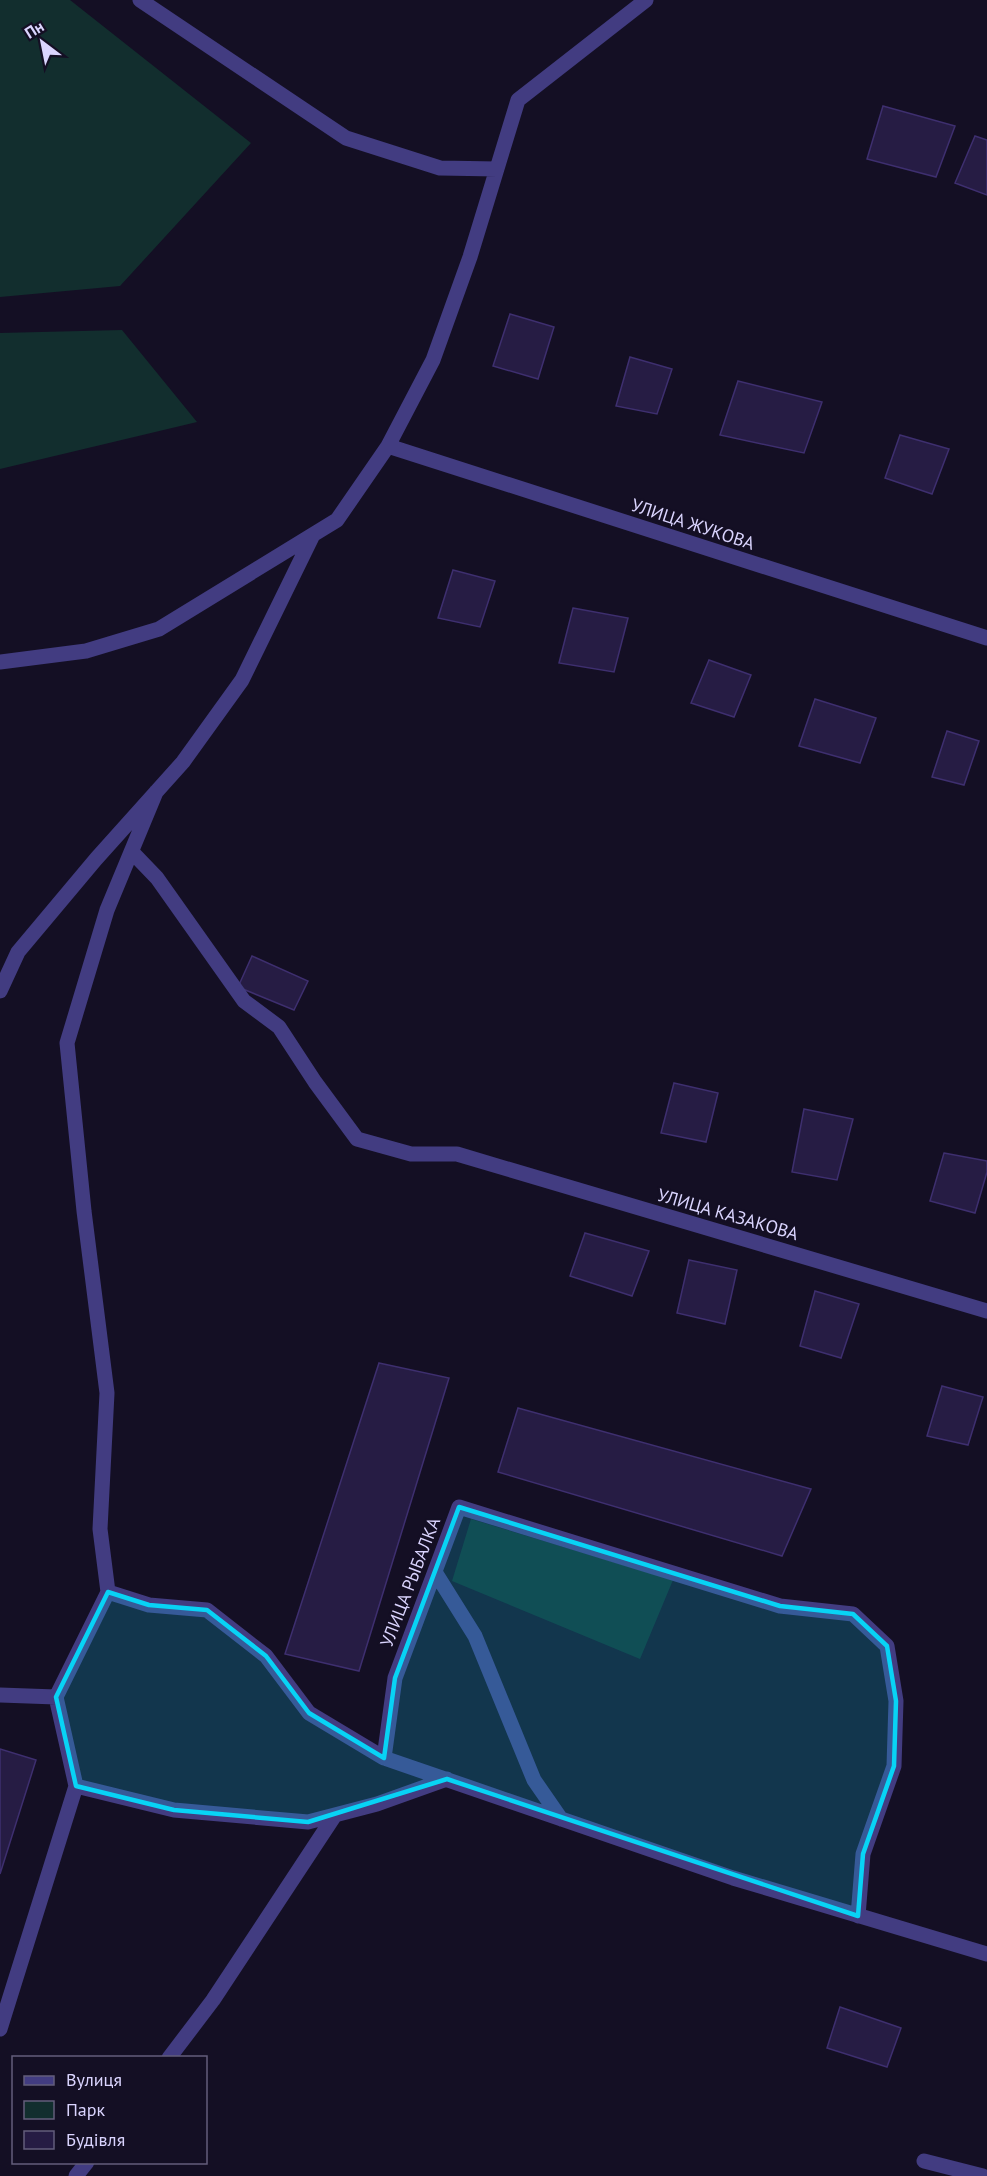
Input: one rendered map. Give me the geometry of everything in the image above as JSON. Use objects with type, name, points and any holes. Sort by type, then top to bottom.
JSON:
[{"type":"street","points":[[140,0],[346,138],[440,168],[497,169]]},
{"type":"street","points":[[0,662],[86,651],[159,629],[337,520],[388,446],[434,360],[470,257],[518,100],[646,0]]},
{"type":"street","name":"УЛИЦА ЖУКОВА","points":[[388,446],[987,638]]},
{"type":"street","points":[[0,992],[18,952],[183,762],[242,680],[313,534]]},
{"type":"street","points":[[0,2029],[76,1786],[56,1697],[108,1592],[100,1529],[107,1393],[84,1211],[67,1043],[107,910],[156,792]]},
{"type":"street","name":"УЛИЦА КАЗАКОВА","points":[[132,852],[157,878],[244,1001],[279,1027],[315,1082],[357,1139],[411,1154],[457,1154],[987,1311]]},
{"type":"street","name":"УЛИЦА РЫБАЛКА","points":[[384,1758],[395,1678],[459,1507],[780,1606],[853,1614],[887,1646],[896,1701],[894,1766],[863,1854],[858,1916]]},
{"type":"street","points":[[435,1572],[476,1636],[534,1780],[561,1818]]},
{"type":"street","points":[[108,1592],[149,1605],[207,1610],[266,1656],[309,1713],[384,1758],[733,1878],[987,1954]]},
{"type":"street","points":[[0,1695],[56,1697]]},
{"type":"street","points":[[76,1786],[174,1810],[308,1822],[447,1779]]},
{"type":"street","points":[[171,2056],[213,2000],[335,1815]]},
{"type":"street","points":[[924,2161],[983,2176]]},
{"type":"street","points":[[76,2176],[86,2164]]},
{"type":"highlighted area","points":[[459,1507],[780,1606],[853,1614],[887,1646],[896,1701],[894,1766],[863,1854],[858,1916],[447,1779],[308,1822],[174,1810],[76,1786],[56,1697],[108,1592],[149,1605],[207,1610],[266,1656],[309,1713],[384,1758],[395,1678]]},
{"type":"green space","points":[[0,0],[70,0],[251,143],[120,286],[0,297]]},
{"type":"green space","points":[[122,330],[197,422],[0,469],[0,333]]},
{"type":"green space","points":[[471,1519],[673,1580],[640,1659],[452,1581]]},
{"type":"building","points":[[883,106],[955,126],[936,177],[867,159]]},
{"type":"building","points":[[975,136],[987,140],[987,195],[955,183]]},
{"type":"building","points":[[510,314],[554,327],[538,379],[493,366]]},
{"type":"building","points":[[630,357],[672,369],[657,414],[616,406]]},
{"type":"building","points":[[738,381],[822,402],[804,453],[720,435]]},
{"type":"building","points":[[900,435],[949,449],[932,494],[885,478]]},
{"type":"building","points":[[453,570],[495,581],[480,627],[438,618]]},
{"type":"building","points":[[573,608],[628,618],[614,672],[559,663]]},
{"type":"building","points":[[709,660],[751,675],[734,717],[691,703]]},
{"type":"building","points":[[815,699],[876,718],[860,763],[799,746]]},
{"type":"building","points":[[947,731],[979,741],[964,785],[932,777]]},
{"type":"building","points":[[252,956],[308,981],[294,1010],[238,987]]},
{"type":"building","points":[[674,1083],[718,1093],[706,1142],[661,1133]]},
{"type":"building","points":[[804,1109],[853,1119],[837,1180],[792,1172]]},
{"type":"building","points":[[944,1153],[987,1161],[987,1172],[975,1213],[930,1201]]},
{"type":"building","points":[[585,1233],[649,1251],[632,1296],[570,1276]]},
{"type":"building","points":[[689,1260],[737,1270],[725,1324],[677,1313]]},
{"type":"building","points":[[815,1291],[859,1304],[841,1358],[800,1346]]},
{"type":"building","points":[[379,1363],[449,1378],[359,1671],[285,1654]]},
{"type":"building","points":[[942,1386],[983,1397],[968,1445],[927,1436]]},
{"type":"building","points":[[518,1408],[811,1489],[782,1556],[498,1472]]},
{"type":"building","points":[[0,1749],[36,1760],[0,1874]]},
{"type":"building","points":[[840,2007],[901,2028],[887,2067],[827,2048]]}]
